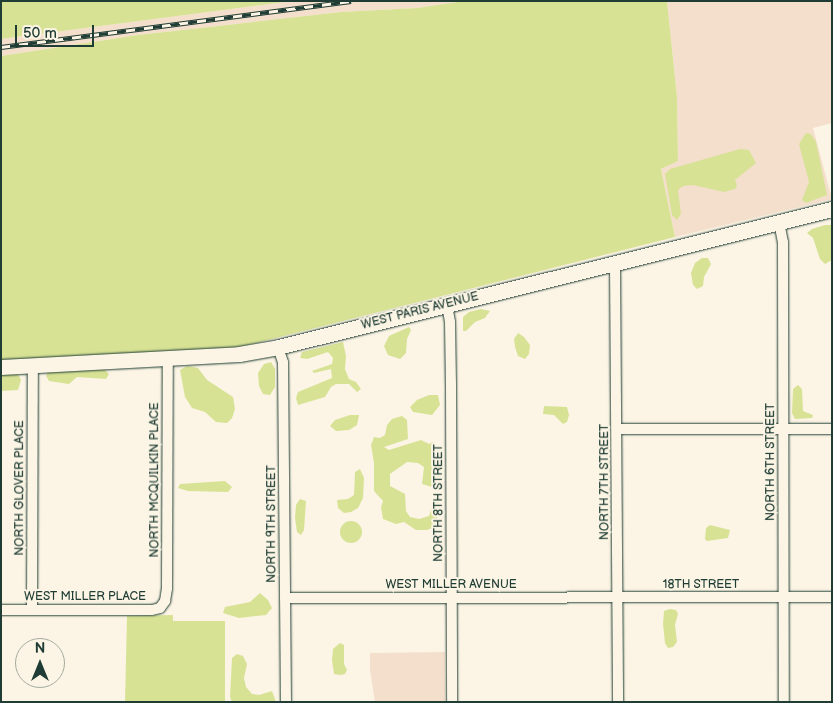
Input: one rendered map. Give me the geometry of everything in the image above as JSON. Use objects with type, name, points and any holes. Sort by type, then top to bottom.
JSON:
[{"type":"main road","name":"WEST PARIS AVENUE","points":[[1,367],[231,355],[278,346],[447,305],[832,209]]},
{"type":"street","name":"NORTH 6TH STREET","points":[[778,222],[783,242],[784,702]]},
{"type":"street","name":"NORTH 7TH STREET","points":[[615,263],[618,702]]},
{"type":"street","name":"NORTH 8TH STREET","points":[[447,305],[451,384],[452,702]]},
{"type":"street","name":"NORTH 9TH STREET","points":[[278,346],[283,362],[286,702]]},
{"type":"street","name":"NORTH MCQUILKIN PLACE","points":[[165,601],[168,589],[168,359]]},
{"type":"street","name":"NORTH GLOVER PLACE","points":[[32,610],[33,365]]},
{"type":"street","points":[[617,429],[832,429]]},
{"type":"street","name":"WEST MILLER AVENUE","points":[[285,598],[618,597]]},
{"type":"street","name":"18TH STREET","points":[[618,597],[784,597]]},
{"type":"street","points":[[784,597],[832,597]]},
{"type":"street","name":"WEST MILLER PLACE","points":[[1,610],[152,610],[160,608],[165,601]]},
{"type":"shaded area","points":[[293,1],[464,1],[417,8],[341,12],[138,35],[1,56],[1,39]]},
{"type":"shaded area","points":[[667,1],[832,1],[832,123],[813,128],[832,199],[675,237],[661,169],[678,161],[677,97]]},
{"type":"shaded area","points":[[445,652],[445,702],[375,702],[370,670],[370,653]]},
{"type":"green space","points":[[1,1],[293,1],[1,39]]},
{"type":"green space","points":[[464,1],[667,1],[677,97],[678,161],[661,169],[675,237],[236,348],[1,361],[1,56],[138,35],[341,12],[417,8]]},
{"type":"green space","points":[[806,133],[811,134],[816,142],[827,195],[806,203],[802,200],[809,182],[799,144]]},
{"type":"green space","points":[[740,149],[749,150],[756,163],[735,180],[737,186],[735,189],[724,192],[693,185],[683,186],[678,190],[681,214],[677,220],[672,215],[665,174],[670,169]]},
{"type":"green space","points":[[832,225],[832,260],[825,264],[820,259],[813,238],[807,233],[812,229]]},
{"type":"green space","points":[[702,258],[708,258],[711,264],[704,277],[703,286],[697,289],[693,285],[691,273],[695,263]]},
{"type":"green space","points":[[481,309],[490,311],[485,318],[475,322],[466,331],[463,331],[463,317],[469,312]]},
{"type":"green space","points":[[409,327],[411,330],[407,339],[406,353],[400,359],[388,355],[384,346],[389,336]]},
{"type":"green space","points":[[518,333],[530,345],[529,354],[525,359],[518,356],[515,347],[514,339]]},
{"type":"green space","points":[[343,342],[346,356],[345,369],[349,379],[356,382],[361,389],[357,392],[349,384],[336,384],[331,387],[325,397],[298,405],[296,398],[298,392],[332,378],[331,369],[314,373],[312,371],[332,364],[333,358],[328,352],[307,359],[300,358],[302,352]]},
{"type":"green space","points":[[271,362],[275,369],[275,387],[270,395],[263,394],[259,386],[258,373],[264,364]]},
{"type":"green space","points":[[187,366],[198,368],[207,380],[233,397],[235,409],[232,418],[227,423],[216,422],[205,412],[192,408],[185,397],[180,370]]},
{"type":"green space","points":[[104,369],[109,374],[106,379],[77,377],[69,384],[49,381],[46,376],[48,372]]},
{"type":"green space","points":[[1,373],[18,374],[21,380],[18,390],[1,391]]},
{"type":"green space","points":[[798,385],[802,389],[803,411],[813,415],[812,418],[795,419],[792,413],[793,389]]},
{"type":"green space","points":[[429,395],[438,395],[440,405],[432,415],[413,412],[410,407],[417,400]]},
{"type":"green space","points":[[544,406],[567,407],[569,415],[567,422],[563,424],[554,415],[543,414]]},
{"type":"green space","points":[[350,415],[359,415],[357,425],[349,430],[336,431],[330,426],[335,420]]},
{"type":"green space","points":[[402,416],[407,420],[408,439],[384,447],[389,450],[421,440],[429,444],[433,442],[439,451],[441,479],[432,487],[422,484],[424,467],[418,463],[407,462],[390,474],[390,486],[405,494],[406,511],[410,517],[419,519],[429,516],[433,504],[439,499],[439,511],[435,527],[427,530],[416,530],[404,522],[396,524],[383,519],[381,507],[383,501],[374,491],[374,463],[371,445],[374,437],[380,438],[385,435],[387,425],[392,419]]},
{"type":"green space","points":[[360,469],[364,478],[363,498],[358,508],[344,513],[338,508],[337,500],[348,499],[354,495],[355,472]]},
{"type":"green space","points":[[225,481],[232,487],[228,492],[188,491],[178,488],[180,484]]},
{"type":"green space","points":[[300,499],[306,501],[304,530],[301,535],[297,532],[295,518],[296,505]]},
{"type":"green space","points":[[351,521],[359,524],[362,532],[359,540],[351,543],[343,540],[340,532],[343,524]]},
{"type":"green space","points":[[710,525],[730,530],[728,538],[707,541],[705,539],[706,528]]},
{"type":"green space","points":[[260,593],[268,600],[272,608],[266,615],[239,618],[223,613],[225,607],[250,602]]},
{"type":"green space","points":[[676,610],[678,614],[675,625],[677,642],[673,647],[668,648],[665,643],[663,624],[664,611]]},
{"type":"green space","points":[[173,615],[173,621],[225,621],[225,702],[125,702],[127,616]]},
{"type":"green space","points":[[340,643],[344,645],[344,664],[347,670],[345,674],[341,675],[334,674],[332,660],[333,649]]},
{"type":"green space","points":[[237,654],[243,656],[247,664],[244,678],[246,687],[252,694],[259,695],[272,691],[276,702],[232,702],[230,697],[232,658]]},
{"type":"railway","points":[[1,47],[351,1]]}]
